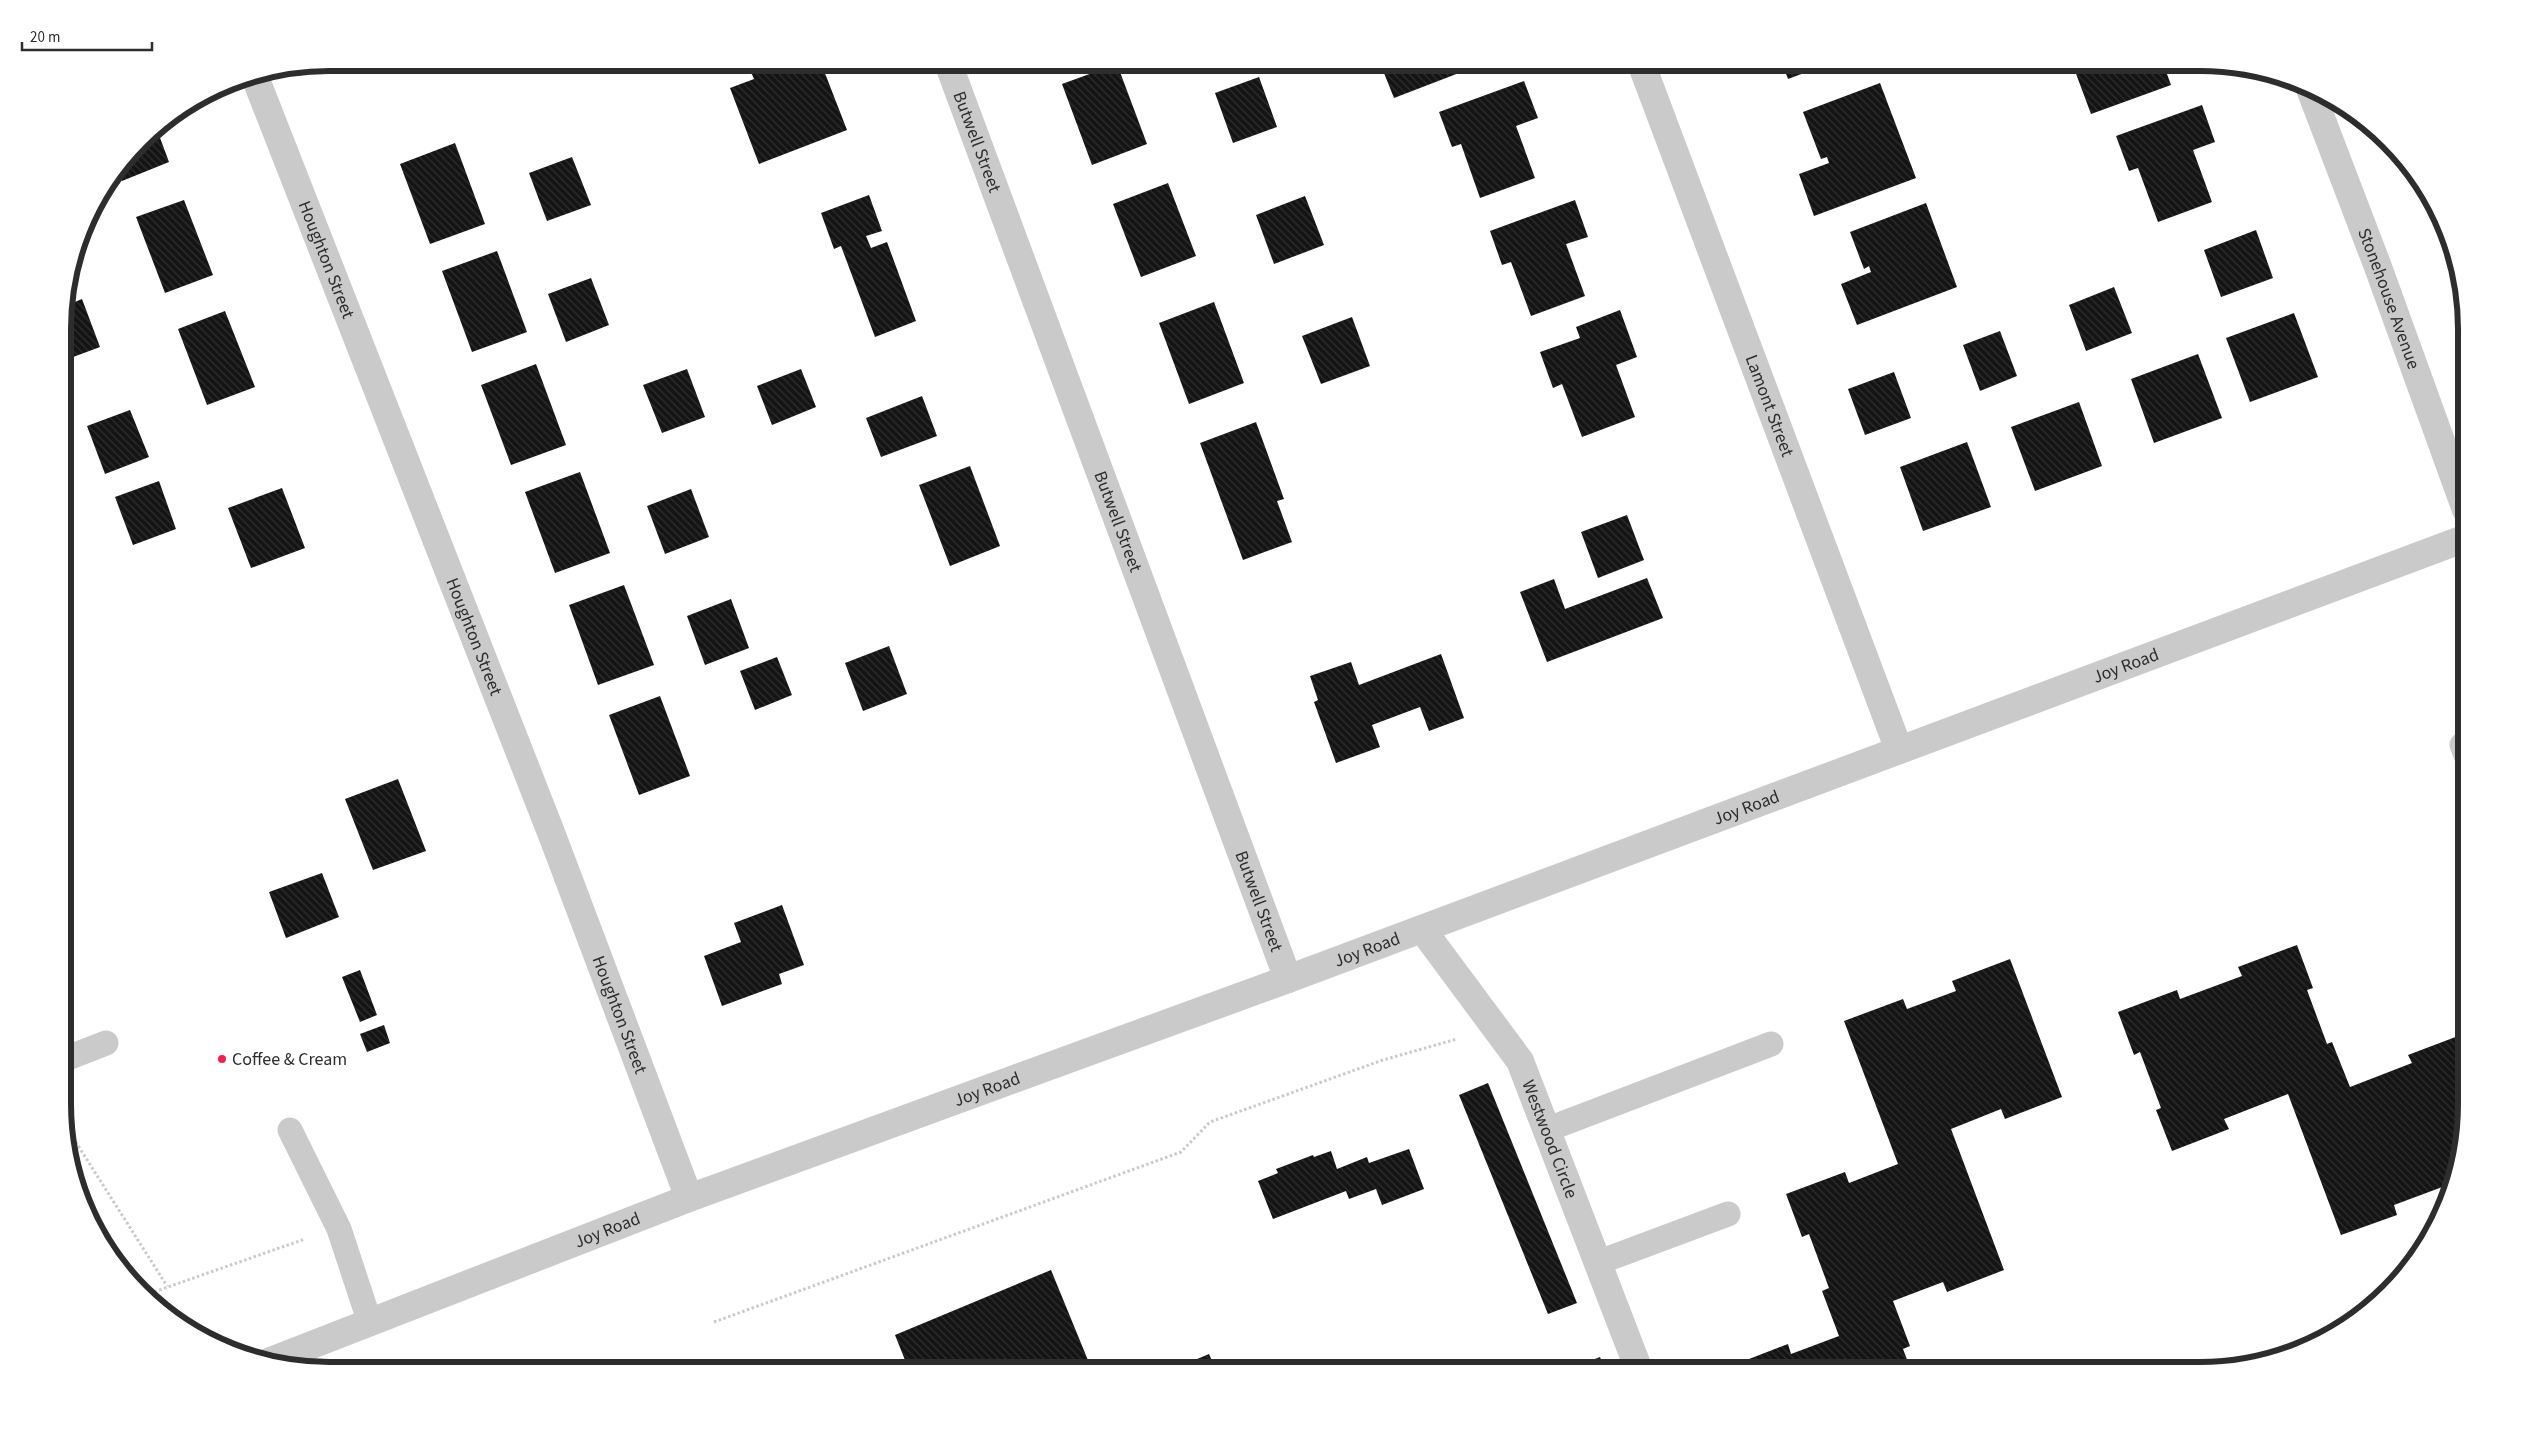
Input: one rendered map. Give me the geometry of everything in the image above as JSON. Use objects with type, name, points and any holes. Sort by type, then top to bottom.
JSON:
[{"type":"street","name":"Butwell Street","points":[[951,71],[1288,979]]},
{"type":"street","name":"Lamont Street","points":[[1644,71],[1899,750]]},
{"type":"street","name":"Houghton Street","points":[[257,82],[558,849],[689,1198]]},
{"type":"street","name":"Stonehouse Avenue","points":[[2313,98],[2378,267],[2458,488]]},
{"type":"street","name":"Joy Road","points":[[281,1357],[689,1198],[1288,979],[2458,541]]},
{"type":"street","name":"Westwood Circle","points":[[1422,929],[1520,1061],[1637,1362]]},
{"type":"lane","points":[[71,1057],[106,1043]]},
{"type":"lane","points":[[1546,1130],[1771,1044]]},
{"type":"lane","points":[[290,1130],[339,1229],[370,1324]]},
{"type":"lane","points":[[1597,1263],[1728,1214]]},
{"type":"path","points":[[714,1322],[1181,1152],[1210,1122],[1383,1060],[1462,1037]]},
{"type":"path","points":[[73,1138],[167,1286]]},
{"type":"path","points":[[153,1292],[302,1240]]},
{"type":"building","points":[[750,71],[824,71],[847,130],[759,164],[730,88],[754,79]]},
{"type":"building","points":[[1098,71],[1120,71],[1147,144],[1092,165],[1062,84]]},
{"type":"building","points":[[1383,71],[1464,71],[1394,98]]},
{"type":"building","points":[[1785,71],[1810,71],[1788,79]]},
{"type":"building","points":[[2075,71],[2166,71],[2171,85],[2091,114]]},
{"type":"building","points":[[1259,77],[1277,127],[1233,143],[1215,93]]},
{"type":"building","points":[[1524,81],[1538,118],[1516,126],[1535,178],[1480,198],[1461,144],[1452,147],[1439,112]]},
{"type":"building","points":[[1880,83],[1916,178],[1814,216],[1799,174],[1829,163],[1827,157],[1821,159],[1803,112]]},
{"type":"building","points":[[2202,105],[2215,142],[2193,150],[2212,202],[2158,222],[2138,168],[2129,171],[2116,136]]},
{"type":"building","points":[[159,135],[169,162],[122,181],[121,178],[135,159]]},
{"type":"building","points":[[455,143],[485,224],[430,244],[400,164]]},
{"type":"building","points":[[572,157],[591,205],[547,221],[529,173]]},
{"type":"building","points":[[1168,183],[1196,256],[1141,277],[1113,204]]},
{"type":"building","points":[[869,195],[882,231],[866,236],[871,248],[887,242],[916,321],[875,337],[841,246],[834,249],[821,213]]},
{"type":"building","points":[[1305,196],[1324,245],[1274,264],[1256,215]]},
{"type":"building","points":[[184,200],[213,275],[165,293],[136,217]]},
{"type":"building","points":[[1575,200],[1588,237],[1566,244],[1585,296],[1531,316],[1511,262],[1502,265],[1490,231]]},
{"type":"building","points":[[1926,203],[1957,287],[1857,325],[1841,284],[1871,272],[1869,266],[1864,269],[1850,232]]},
{"type":"building","points":[[2256,230],[2273,278],[2221,297],[2204,250]]},
{"type":"building","points":[[497,251],[527,332],[472,352],[442,271]]},
{"type":"building","points":[[591,278],[609,325],[566,342],[548,294]]},
{"type":"building","points":[[2114,287],[2132,333],[2086,351],[2069,305]]},
{"type":"building","points":[[82,299],[100,347],[71,358],[71,329],[73,303]]},
{"type":"building","points":[[1214,302],[1244,383],[1189,404],[1159,323]]},
{"type":"building","points":[[1620,310],[1637,357],[1616,365],[1635,417],[1582,437],[1562,384],[1553,388],[1540,352],[1580,338],[1576,327]]},
{"type":"building","points":[[225,311],[255,387],[207,405],[178,329]]},
{"type":"building","points":[[2294,313],[2318,377],[2250,402],[2226,338]]},
{"type":"building","points":[[1352,317],[1370,366],[1321,384],[1302,336]]},
{"type":"building","points":[[2000,331],[2017,376],[1980,391],[1963,345]]},
{"type":"building","points":[[2198,354],[2222,418],[2154,443],[2131,379]]},
{"type":"building","points":[[536,364],[566,445],[511,465],[481,385]]},
{"type":"building","points":[[687,369],[705,417],[662,433],[643,385]]},
{"type":"building","points":[[801,369],[816,407],[772,425],[757,386]]},
{"type":"building","points":[[1894,372],[1911,418],[1865,435],[1848,389]]},
{"type":"building","points":[[922,396],[937,436],[881,457],[866,418]]},
{"type":"building","points":[[2079,402],[2102,466],[2035,491],[2011,427]]},
{"type":"building","points":[[130,410],[149,457],[105,474],[87,426]]},
{"type":"building","points":[[1256,422],[1284,499],[1277,501],[1292,542],[1243,560],[1200,443]]},
{"type":"building","points":[[1967,442],[1991,507],[1923,531],[1900,467]]},
{"type":"building","points":[[970,466],[1000,546],[950,566],[919,485]]},
{"type":"building","points":[[580,472],[610,553],[555,573],[525,492]]},
{"type":"building","points":[[159,481],[176,529],[133,545],[115,497]]},
{"type":"building","points":[[282,488],[305,548],[251,568],[228,508]]},
{"type":"building","points":[[691,489],[709,537],[665,554],[647,506]]},
{"type":"building","points":[[1627,515],[1644,560],[1598,578],[1581,532]]},
{"type":"building","points":[[1647,578],[1663,618],[1547,662],[1520,592],[1554,579],[1565,609]]},
{"type":"building","points":[[624,585],[654,665],[598,685],[569,605]]},
{"type":"building","points":[[731,599],[749,648],[705,665],[687,616]]},
{"type":"building","points":[[889,646],[907,694],[863,711],[845,663]]},
{"type":"building","points":[[1441,654],[1464,718],[1429,731],[1420,707],[1372,725],[1380,747],[1336,763],[1314,702],[1318,700],[1310,676],[1351,662],[1359,685]]},
{"type":"building","points":[[777,657],[792,695],[755,710],[740,671]]},
{"type":"building","points":[[660,696],[690,776],[639,795],[609,715]]},
{"type":"building","points":[[398,779],[426,851],[373,870],[345,799]]},
{"type":"building","points":[[322,873],[339,917],[286,938],[269,892]]},
{"type":"building","points":[[782,905],[804,965],[779,974],[782,984],[722,1006],[704,956],[741,942],[734,923]]},
{"type":"building","points":[[2297,945],[2313,988],[2307,990],[2327,1044],[2332,1042],[2350,1087],[2412,1063],[2408,1055],[2458,1036],[2456,1137],[2444,1186],[2394,1205],[2397,1215],[2341,1235],[2288,1094],[2224,1119],[2229,1129],[2172,1151],[2156,1110],[2161,1108],[2140,1052],[2134,1055],[2118,1012],[2177,990],[2180,999],[2242,976],[2238,967]]},
{"type":"building","points":[[2010,959],[2062,1097],[2005,1119],[2001,1109],[1951,1129],[2004,1270],[1947,1292],[1943,1282],[1893,1301],[1910,1346],[1903,1349],[1908,1362],[1741,1362],[1788,1344],[1791,1354],[1839,1336],[1822,1291],[1829,1288],[1809,1234],[1802,1237],[1786,1194],[1845,1172],[1849,1183],[1898,1164],[1844,1021],[1903,999],[1907,1009],[1956,991],[1952,981]]},
{"type":"building","points":[[360,970],[377,1015],[360,1022],[342,977]]},
{"type":"building","points":[[384,1025],[390,1043],[367,1052],[360,1034]]},
{"type":"building","points":[[1488,1083],[1577,1303],[1548,1314],[1459,1095]]},
{"type":"building","points":[[1409,1149],[1424,1189],[1382,1205],[1376,1189],[1349,1199],[1346,1191],[1273,1219],[1258,1181],[1278,1173],[1276,1169],[1313,1155],[1314,1157],[1331,1151],[1337,1169],[1367,1157],[1369,1163]]},
{"type":"building","points":[[1051,1270],[1089,1362],[906,1362],[895,1335]]},
{"type":"building","points":[[1209,1354],[1212,1362],[1190,1362]]},
{"type":"building","points":[[1600,1357],[1602,1362],[1587,1362]]},
{"type":"place","name":"Coffee & Cream","points":[[222,1059]]}]
